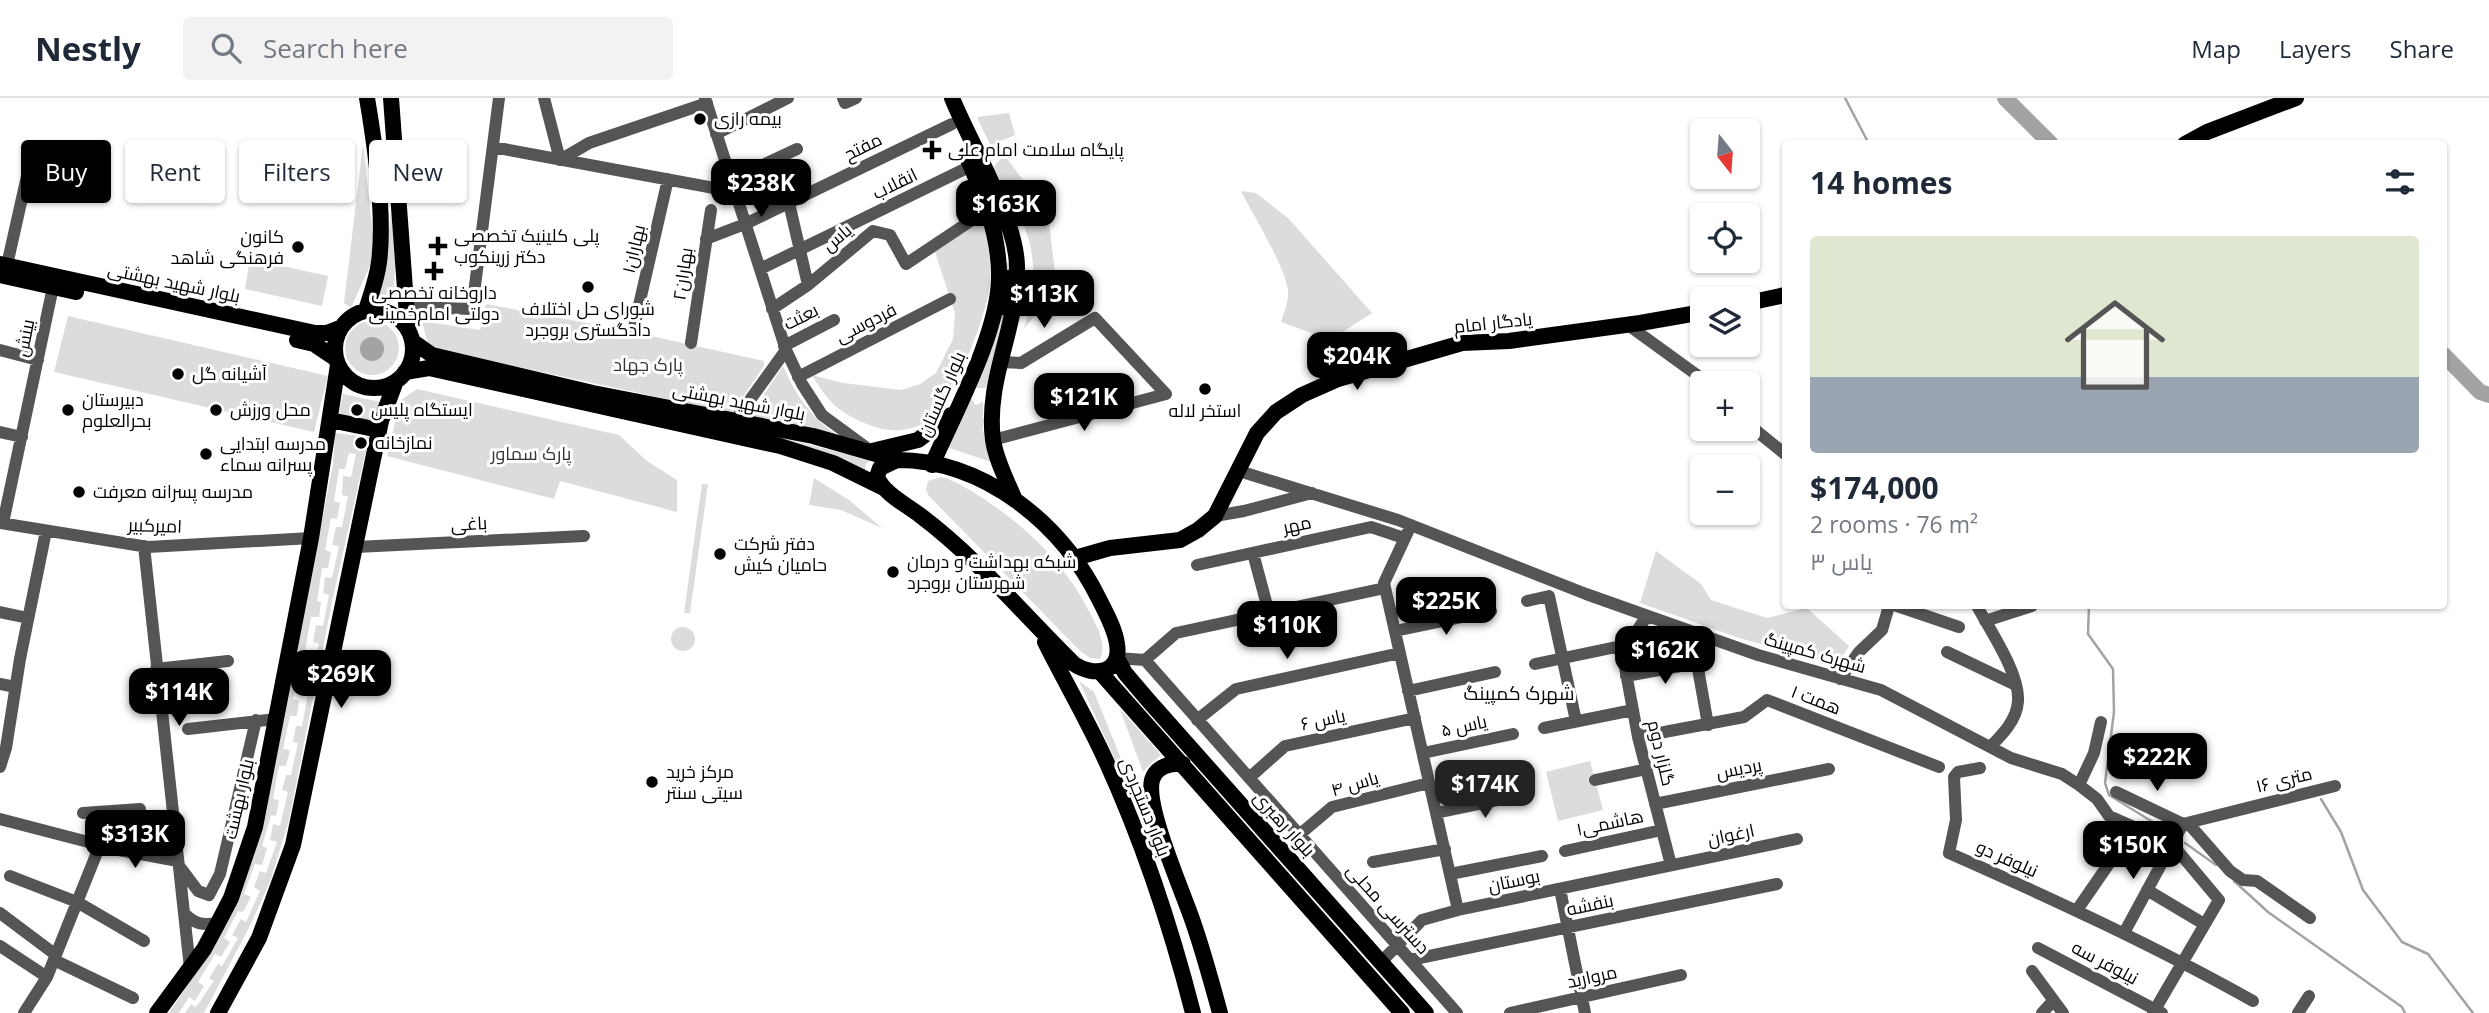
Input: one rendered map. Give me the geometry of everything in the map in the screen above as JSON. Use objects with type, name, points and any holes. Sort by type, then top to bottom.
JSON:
[{"type":"main road","points":[[366,310],[376,279],[381,238],[367,98]]},
{"type":"main road","points":[[219,1013],[259,939],[293,845],[379,430],[401,376],[412,359],[391,98]]},
{"type":"main road","name":"بلوار گلستان","points":[[932,464],[987,339],[999,291],[995,240],[986,210],[971,166],[941,98]]},
{"type":"main road","points":[[952,98],[1007,222],[1017,265],[1015,294],[993,390],[993,440],[1015,500]]},
{"type":"main road","points":[[2192,140],[2296,98]]},
{"type":"main road","points":[[999,267],[1007,258],[1017,265]]},
{"type":"main road","name":"بلوار شهید بهشتی","points":[[2,268],[53,287],[314,344],[336,361]]},
{"type":"main road","name":"بلوار شهید بهشتی","points":[[2,268],[315,333],[327,333],[340,328]]},
{"type":"main road","points":[[1760,300],[1782,296]]},
{"type":"main road","points":[[401,376],[378,388],[358,385],[350,380],[336,361],[334,347],[340,328],[356,313],[366,310],[390,313],[400,320],[410,335]]},
{"type":"main road","name":"یادگار امام","points":[[1075,558],[1110,548],[1180,540],[1198,530],[1215,516],[1257,433],[1276,412],[1302,395],[1338,379],[1462,343],[1509,341],[1690,314]]},
{"type":"main road","name":"بلوار شهید بهشتی","points":[[410,335],[432,355],[734,422],[813,436],[897,460],[932,464],[980,480],[1015,500],[1056,534],[1075,558],[1112,628],[1118,646],[1117,658]]},
{"type":"main road","name":"بلوار بهشت","points":[[158,1013],[218,923],[231,898],[255,827],[311,538],[330,420],[336,361]]},
{"type":"main road","name":"بلوار شهید بهشتی","points":[[401,376],[429,368],[780,446],[833,463],[884,488],[925,519],[982,569],[1035,625]]},
{"type":"main road","points":[[965,388],[977,397],[987,395],[993,390]]},
{"type":"main road","points":[[871,451],[918,440],[938,427],[955,411]]},
{"type":"main road","points":[[330,420],[379,430]]},
{"type":"main road","points":[[884,488],[877,477],[880,468],[897,460]]},
{"type":"main road","points":[[1035,625],[1082,669],[1100,671],[1111,667],[1117,658]]},
{"type":"main road","name":"بلوار دستجردی","points":[[1035,625],[1106,760],[1128,813],[1179,957],[1193,1013]]},
{"type":"main road","name":"بلوار رهبری","points":[[1117,658],[1125,673],[1148,700],[1426,1013]]},
{"type":"main road","name":"بلوار رهبری","points":[[1100,671],[1402,1013]]},
{"type":"main road","name":"بلوار دستجردی","points":[[1183,764],[1172,763],[1157,771],[1152,779],[1153,795],[1157,821],[1195,925],[1220,1013]]},
{"type":"street","points":[[407,307],[472,309],[499,98]]},
{"type":"street","points":[[544,98],[560,160]]},
{"type":"street","points":[[716,134],[788,98]]},
{"type":"street","points":[[843,98],[845,103],[856,98]]},
{"type":"street","points":[[560,160],[589,142],[706,101],[772,309],[798,377],[822,415],[871,451]]},
{"type":"street","name":"مفتح","points":[[706,239],[745,224],[952,124]]},
{"type":"street","points":[[492,148],[714,188],[797,149]]},
{"type":"street","name":"انقلاب","points":[[760,269],[971,166]]},
{"type":"street","name":"بهاران۱","points":[[634,327],[668,179]]},
{"type":"street","points":[[2,268],[21,197]]},
{"type":"street","points":[[789,202],[808,285]]},
{"type":"street","name":"یاس","points":[[772,309],[808,285],[873,231],[890,235],[906,264],[986,210]]},
{"type":"street","name":"بهاران۲","points":[[691,342],[711,211]]},
{"type":"street","name":"بینش","points":[[1,523],[53,287]]},
{"type":"street","name":"فردوسی","points":[[798,377],[950,299]]},
{"type":"street","points":[[993,440],[1166,394],[1095,318],[1021,363],[999,362]]},
{"type":"street","name":"بعثت","points":[[785,348],[834,320]]},
{"type":"street","points":[[1628,325],[1691,371]]},
{"type":"street","points":[[734,422],[785,348]]},
{"type":"street","points":[[0,350],[38,360]]},
{"type":"street","points":[[0,432],[22,437]]},
{"type":"street","points":[[1760,434],[1782,452]]},
{"type":"street","name":"شهرک کمپینگ","points":[[1239,471],[1411,524],[1586,594],[1758,655],[1881,690],[2011,758],[2062,774],[2097,799],[2109,816],[2172,844],[2219,900],[2204,924]]},
{"type":"street","points":[[1215,516],[1244,512],[1312,493]]},
{"type":"street","name":"امیرکبیر","points":[[1,523],[144,546],[311,538]]},
{"type":"street","points":[[1411,524],[1384,583],[1458,910]]},
{"type":"street","name":"مهر","points":[[1197,565],[1371,527],[1405,538]]},
{"type":"street","points":[[1,762],[46,531]]},
{"type":"street","name":"باغی","points":[[356,547],[584,536]]},
{"type":"street","points":[[144,546],[190,968]]},
{"type":"street","points":[[1253,553],[1269,613]]},
{"type":"street","points":[[1415,600],[1473,586]]},
{"type":"street","points":[[1117,658],[1145,660],[1176,633],[1385,588]]},
{"type":"street","points":[[1444,593],[1450,620]]},
{"type":"street","points":[[1527,601],[1549,596],[1576,722]]},
{"type":"street","points":[[1840,679],[1859,652],[1882,630],[1888,609]]},
{"type":"street","points":[[1905,609],[1959,628]]},
{"type":"street","points":[[1979,609],[2016,685],[2018,702],[2013,719],[1990,747]]},
{"type":"street","points":[[1985,621],[2023,609]]},
{"type":"street","points":[[1395,631],[1491,611]]},
{"type":"street","points":[[0,612],[28,618]]},
{"type":"street","points":[[1535,664],[1621,646],[1634,635],[1647,616]]},
{"type":"street","name":"گلزار دوم","points":[[1621,646],[1639,737],[1671,866]]},
{"type":"street","points":[[1947,652],[2016,685]]},
{"type":"street","points":[[1197,720],[1236,689],[1400,653]]},
{"type":"street","name":"دسترسی محلی","points":[[1145,660],[1457,1013]]},
{"type":"street","points":[[156,669],[228,662]]},
{"type":"street","points":[[1626,676],[1697,663],[1708,724]]},
{"type":"street","points":[[1408,691],[1495,672]]},
{"type":"street","points":[[0,684],[15,687]]},
{"type":"street","name":"همت ۱","points":[[1639,737],[1744,717],[1768,700],[1939,767]]},
{"type":"street","points":[[1544,728],[1633,710]]},
{"type":"street","name":"یاس ۶","points":[[1249,778],[1285,746],[1415,718]]},
{"type":"street","points":[[188,729],[276,719]]},
{"type":"street","points":[[0,819],[178,863],[198,891],[209,895],[220,874],[256,720]]},
{"type":"street","points":[[2079,785],[2094,752],[2101,722]]},
{"type":"street","name":"یاس ۵","points":[[1423,752],[1513,734]]},
{"type":"street","name":"نیلوفر دو","points":[[1980,768],[1958,772],[1954,777],[1956,820],[1950,853],[2077,910],[2183,962],[2253,1001]]},
{"type":"street","points":[[1595,780],[1647,769]]},
{"type":"street","name":"پردیس","points":[[1655,804],[1829,769]]},
{"type":"street","name":"یاس ۴","points":[[1299,835],[1332,807],[1429,783]]},
{"type":"street","name":"۱۶ متری","points":[[2185,824],[2335,786]]},
{"type":"street","points":[[2116,792],[2185,824],[2230,871],[2243,880],[2257,881],[2310,918]]},
{"type":"street","points":[[1436,813],[1526,794]]},
{"type":"street","points":[[83,813],[140,809]]},
{"type":"street","points":[[112,811],[119,850]]},
{"type":"street","points":[[2124,933],[2185,824]]},
{"type":"street","points":[[2077,910],[2117,852],[2126,825]]},
{"type":"street","name":"هاشمی۱","points":[[1565,851],[1662,830]]},
{"type":"street","name":"ارغوان","points":[[1671,866],[1797,839]]},
{"type":"street","points":[[24,1013],[47,977],[100,845]]},
{"type":"street","points":[[1373,862],[1445,849]]},
{"type":"street","points":[[1450,874],[1542,856]]},
{"type":"street","name":"بوستان","points":[[1381,962],[1422,920],[1458,910],[1671,866]]},
{"type":"street","points":[[10,876],[77,902],[144,941]]},
{"type":"street","name":"بنفشه","points":[[1410,960],[1777,884]]},
{"type":"street","points":[[1560,889],[1585,1013]]},
{"type":"street","points":[[2147,890],[2204,924],[2157,1012]]},
{"type":"street","points":[[0,914],[55,958],[133,998]]},
{"type":"street","points":[[185,914],[194,923],[218,923]]},
{"type":"street","points":[[0,946],[47,977]]},
{"type":"street","name":"نیلوفر سه","points":[[2038,947],[2157,1012]]},
{"type":"street","points":[[2032,971],[2063,1013]]},
{"type":"street","name":"مروارید","points":[[1510,1013],[1681,975]]},
{"type":"street","points":[[2298,1013],[2309,996]]},
{"type":"street","points":[[2042,1013],[2053,1001]]},
{"type":"green space","points":[[1009,113],[1015,135],[1001,141],[1005,156],[1048,214],[1055,272],[1054,287],[1047,302],[1024,328],[1033,283],[1030,244],[1016,207],[993,168],[1002,157],[998,146],[993,151],[977,117]]},
{"type":"green space","points":[[363,144],[375,254],[351,308],[344,303]]},
{"type":"green space","points":[[1241,191],[1256,193],[1289,219],[1372,313],[1330,340],[1281,322],[1288,298],[1285,279],[1275,254]]},
{"type":"green space","points":[[391,210],[395,263],[394,299],[377,295],[386,263]]},
{"type":"green space","points":[[983,220],[990,257],[988,295],[964,365],[945,401],[924,423],[903,430],[874,427],[841,411],[812,375],[843,383],[901,390],[920,384],[936,373],[953,339],[955,313],[935,252]]},
{"type":"green space","points":[[250,259],[328,276],[322,306],[245,289]]},
{"type":"green space","points":[[1011,263],[1003,326],[986,388],[976,388],[1004,264]]},
{"type":"green space","name":"پارک جهاد","points":[[486,304],[624,330],[764,361],[764,366],[732,413],[439,350],[427,341],[422,321],[480,330]]},
{"type":"green space","points":[[68,316],[328,376],[314,432],[54,372]]},
{"type":"green space","points":[[372,321],[391,329],[399,348],[391,367],[372,375],[353,367],[345,348],[353,329]]},
{"type":"green space","points":[[783,366],[805,405],[837,435],[750,416]]},
{"type":"green space","name":"پارک سماور","points":[[417,389],[619,435],[647,461],[677,480],[677,512],[560,481],[554,499],[387,456],[400,401]]},
{"type":"green space","points":[[343,394],[381,402],[376,425],[338,417]]},
{"type":"green space","points":[[971,399],[976,405],[983,402],[983,430],[991,462],[943,446]]},
{"type":"green space","points":[[335,433],[369,437],[332,602],[289,820],[271,879],[251,924],[204,1013],[185,1013],[191,1004],[196,1007],[214,981],[209,978],[218,964],[222,966],[238,938],[232,935],[241,919],[246,922],[260,891],[254,887],[260,871],[266,873],[277,842],[270,840],[273,824],[280,826],[288,792],[282,790],[286,775],[291,775],[298,743],[293,742],[296,726],[302,726],[308,694],[301,692],[305,676],[312,676],[319,644],[313,642],[316,625],[323,626],[329,595],[323,593],[325,577],[332,578],[339,546],[332,545],[336,527],[342,527],[348,496],[342,495],[343,476],[351,477],[356,454],[349,453],[345,469],[339,469],[334,501],[340,503],[337,519],[331,518],[325,550],[331,552],[328,568],[322,568],[317,601],[321,602],[319,617],[311,617],[305,651],[311,652],[306,667],[301,667],[293,699],[299,701],[297,716],[290,716],[283,749],[290,750],[286,766],[279,766],[273,799],[279,800],[276,816],[271,815],[262,846],[267,848],[262,865],[255,864],[244,894],[251,897],[243,912],[238,911],[224,938],[230,942],[221,957],[215,954],[198,982],[204,986],[195,1001],[189,997],[179,1013],[169,1013],[208,955],[264,816],[333,464]]},
{"type":"green space","points":[[762,433],[871,460],[865,465],[865,472],[834,458]]},
{"type":"green space","points":[[941,477],[984,499],[1031,535],[1057,563],[1080,595],[1098,629],[1102,641],[1100,659],[1090,658],[1080,651],[928,495],[928,481]]},
{"type":"green space","points":[[814,478],[849,500],[882,528],[841,510],[809,505]]},
{"type":"green space","points":[[702,484],[708,484],[690,613],[684,613]]},
{"type":"green space","points":[[1656,551],[1701,584],[1711,600],[1767,618],[1808,609],[1849,646],[1838,664],[1742,639],[1640,603]]},
{"type":"green space","points":[[683,627],[692,630],[695,639],[692,648],[683,651],[674,648],[671,639],[674,630]]},
{"type":"green space","points":[[1079,681],[1094,692],[1139,803],[1135,803]]},
{"type":"green space","points":[[1120,709],[1161,755],[1143,772]]},
{"type":"green space","points":[[1590,761],[1603,810],[1558,821],[1546,772]]},
{"type":"shaded area","points":[[372,337],[380,341],[384,349],[380,357],[372,361],[364,357],[360,349],[364,341]]},
{"type":"waterway","points":[[1845,98],[1867,140]]},
{"type":"waterway","points":[[2005,98],[2047,140]]},
{"type":"waterway","points":[[2447,358],[2480,392],[2489,395]]},
{"type":"waterway","points":[[2089,609],[2088,634],[2113,669],[2114,712],[2105,783],[2109,795],[2169,832]]},
{"type":"waterway","points":[[2321,799],[2341,832],[2363,890],[2402,942],[2428,954],[2473,1013]]},
{"type":"waterway","points":[[2185,843],[2216,865]]},
{"type":"waterway","points":[[2234,881],[2268,912],[2402,1007],[2405,1013]]},
{"type":"place","name":"بیمه رازی","points":[[700,119]]},
{"type":"place","name":"پایگاه سلامت امام علی","points":[[932,150]]},
{"type":"place","name":"پلی کلینیک تخصصی دکتر زرینکوب","points":[[438,246]]},
{"type":"place","name":"کانون فرهنگی شاهد","points":[[298,247]]},
{"type":"place","name":"داروخانه تخصصی دولتی امام‌خمینی","points":[[434,271]]},
{"type":"place","name":"شورای حل اختلاف دادگستری بروجرد","points":[[588,287]]},
{"type":"place","name":"آشیانه گل","points":[[178,374]]},
{"type":"place","name":"استخر لاله","points":[[1205,389]]},
{"type":"place","name":"دبیرستان بحرالعلوم","points":[[68,410]]},
{"type":"place","name":"محل ورزش","points":[[216,410]]},
{"type":"place","name":"ایستگاه پلیس","points":[[357,410]]},
{"type":"place","name":"نمازخانه","points":[[361,443]]},
{"type":"place","name":"مدرسه ابتدایی پسرانه سماء","points":[[206,454]]},
{"type":"place","name":"مدرسه پسرانه معرفت","points":[[79,492]]},
{"type":"place","name":"دفتر شرکت حامیان کیش","points":[[720,554]]},
{"type":"place","name":"شبکه بهداشت و درمان شهرستان بروجرد","points":[[893,572]]},
{"type":"place","name":"مرکز خرید سیتی سنتر","points":[[652,782]]},
{"type":"district","name":"شهرک کمپینگ","points":[[1519,693]]}]
